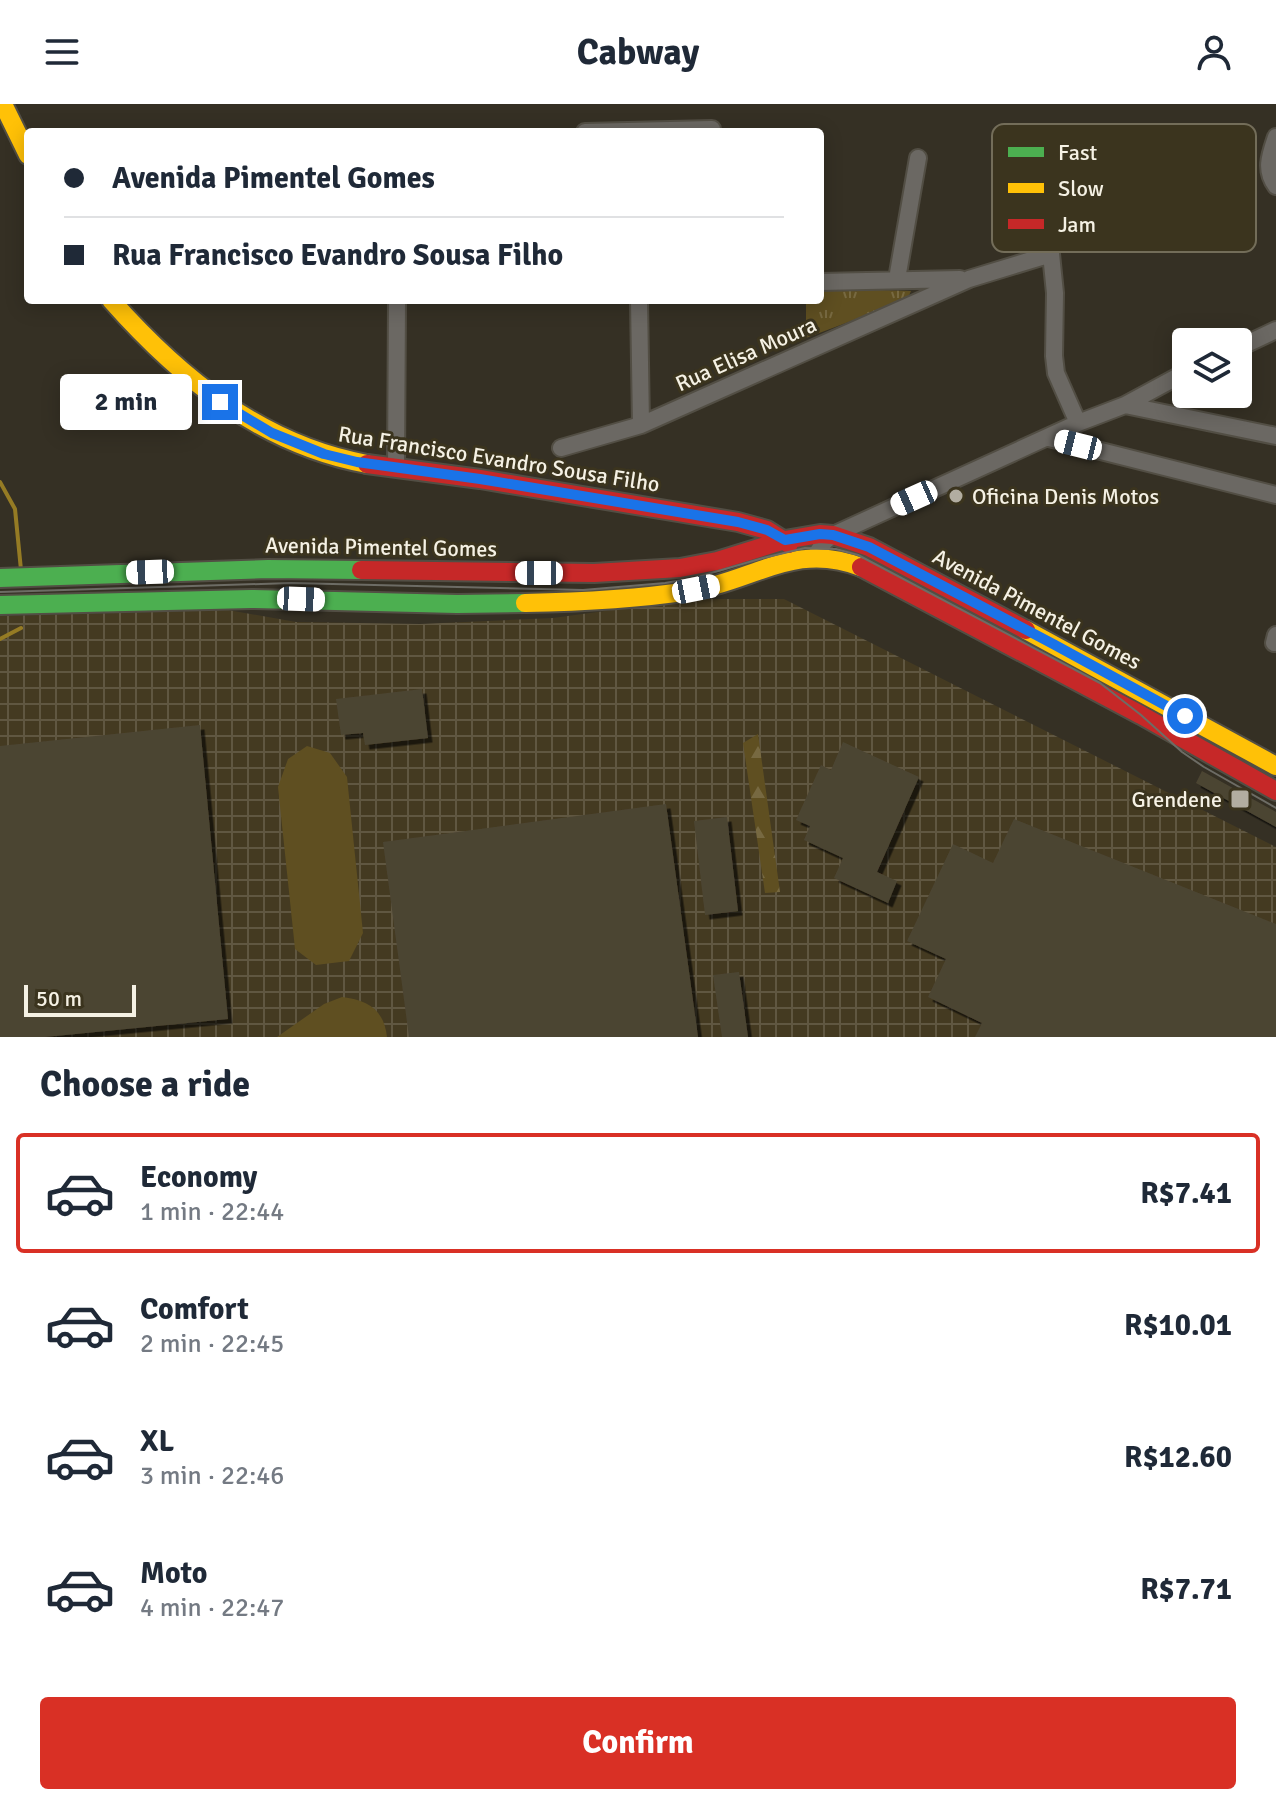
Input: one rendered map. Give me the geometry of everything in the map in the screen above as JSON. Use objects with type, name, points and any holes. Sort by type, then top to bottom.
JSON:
[{"type":"main road","points":[[3,104],[24,147]]},
{"type":"main road","name":"Rua Francisco Evandro Sousa Filho","points":[[114,304],[141,336],[204,392],[272,433],[324,454],[357,462],[738,522],[767,530],[785,540]]},
{"type":"main road","name":"Avenida Pimentel Gomes","points":[[6,578],[268,569],[594,573],[680,568],[717,561],[785,540],[833,535],[869,547],[1276,766]]},
{"type":"main road","points":[[785,540],[809,556]]},
{"type":"main road","name":"Avenida Pimentel Gomes","points":[[6,605],[252,598],[457,604],[548,603],[696,589],[809,556],[841,559],[1141,715],[1276,791]]},
{"type":"main road","points":[[457,572],[457,604]]},
{"type":"street","points":[[1276,137],[1269,159],[1269,177],[1276,186]]},
{"type":"street","points":[[897,279],[918,158]]},
{"type":"street","name":"Rua Elisa Moura","points":[[561,448],[641,425],[969,279],[1051,254],[1056,373],[1078,423]]},
{"type":"street","points":[[824,282],[969,279]]},
{"type":"street","points":[[396,467],[397,304]]},
{"type":"street","points":[[639,304],[641,425]]},
{"type":"street","points":[[1252,341],[1276,330]]},
{"type":"street","points":[[809,556],[833,535],[1078,423],[1125,405],[1172,380]]},
{"type":"street","points":[[1125,405],[1276,436]]},
{"type":"street","points":[[1049,438],[1276,495]]},
{"type":"shaded area","points":[[693,599],[784,599],[1276,847],[1276,1037],[0,1037],[0,616],[228,610],[296,622],[420,624],[553,618]]},
{"type":"green space","points":[[824,288],[911,291],[907,300],[806,338],[806,304],[824,304]]},
{"type":"green space","points":[[758,734],[780,892],[765,893],[743,743]]},
{"type":"green space","points":[[307,746],[330,753],[347,777],[363,933],[349,961],[316,965],[295,949],[278,787],[288,759]]},
{"type":"green space","points":[[342,997],[373,1008],[382,1019],[387,1037],[277,1037],[324,1004]]},
{"type":"building","points":[[422,689],[428,738],[365,745],[363,733],[341,735],[336,699]]},
{"type":"building","points":[[200,725],[228,1019],[45,1037],[0,1037],[0,746]]},
{"type":"building","points":[[843,742],[919,777],[877,872],[897,881],[888,903],[834,878],[843,858],[804,840],[810,826],[796,820],[821,765],[831,770]]},
{"type":"building","name":"Grendene","points":[[1202,771],[1276,812],[1276,827],[1196,783]]},
{"type":"building","points":[[666,804],[698,1037],[409,1037],[383,842]]},
{"type":"building","points":[[727,817],[738,911],[705,915],[694,821]]},
{"type":"building","name":"Grendene","points":[[1014,819],[1276,924],[1276,1037],[975,1037],[982,1023],[928,997],[946,959],[907,941],[953,844],[993,863]]},
{"type":"building","points":[[739,972],[748,1037],[722,1037],[713,975]]},
{"type":"waterway","points":[[0,482],[15,509],[21,570]]},
{"type":"waterway","points":[[0,639],[21,628]]},
{"type":"tram line","points":[[0,592],[291,583],[583,590],[665,583],[805,548],[836,549],[858,555],[1100,683],[1182,752],[1276,808]]},
{"type":"traffic: fast","points":[[0,578],[268,569],[361,570]]},
{"type":"traffic: fast","points":[[0,605],[251,599],[525,603]]},
{"type":"traffic: slow","points":[[3,104],[24,147]]},
{"type":"traffic: slow","points":[[115,304],[165,356],[226,404],[292,441],[329,455],[367,464]]},
{"type":"traffic: slow","points":[[525,603],[608,600],[690,591],[774,566],[815,558],[861,567]]},
{"type":"traffic: slow","points":[[1026,630],[1276,766]]},
{"type":"traffic: jam","points":[[367,464],[480,479],[738,522],[767,530],[789,544]]},
{"type":"traffic: jam","points":[[361,570],[594,573],[680,568],[717,561],[785,540],[833,535],[869,547],[1026,630]]},
{"type":"traffic: jam","points":[[861,567],[1141,715],[1276,791]]},
{"type":"place","name":"Oficina Denis Motos","points":[[956,496]]},
{"type":"place","name":"Grendene","points":[[1240,799]]},
{"type":"route","points":[[220,402],[272,433],[324,454],[357,462],[738,522],[767,530],[785,540],[833,535],[869,547],[1185,716]]}]
